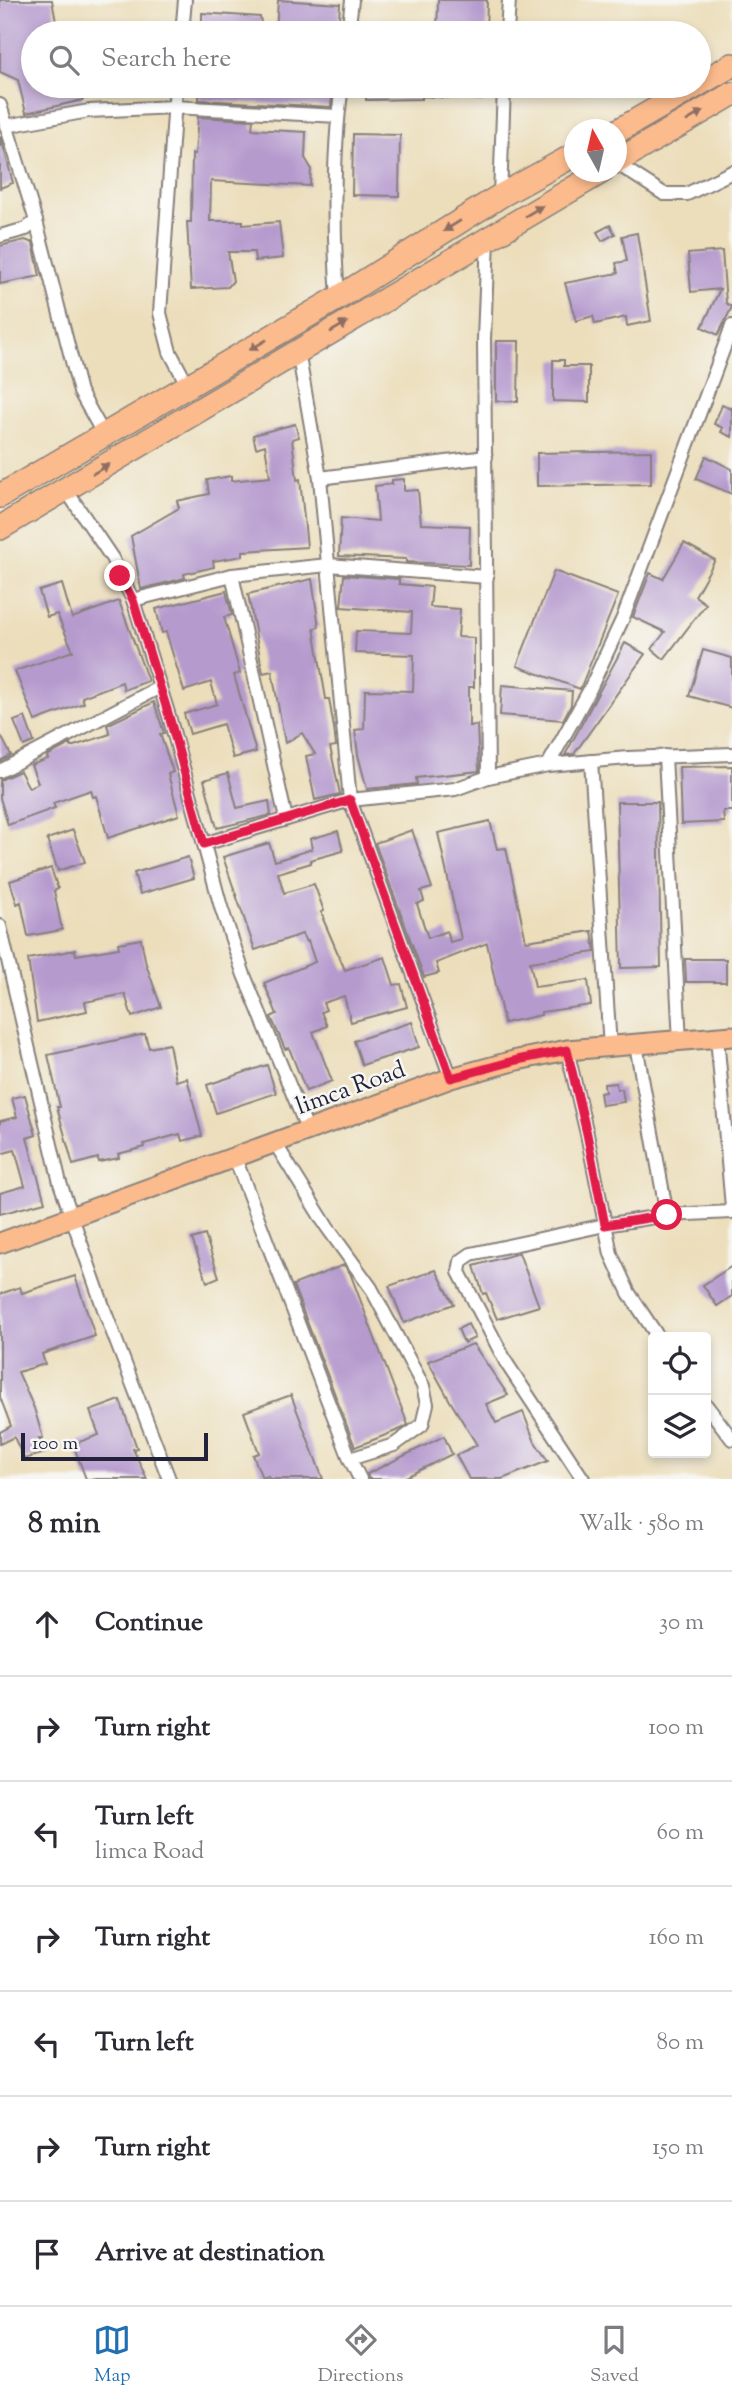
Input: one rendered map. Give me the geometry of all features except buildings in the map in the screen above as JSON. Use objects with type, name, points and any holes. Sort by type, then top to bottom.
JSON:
[{"type":"highway","points":[[627,157],[732,94]]},
{"type":"highway","points":[[627,127],[676,98]]},
{"type":"highway","points":[[639,120],[653,141]]},
{"type":"highway","points":[[0,496],[338,298],[500,197],[564,161]]},
{"type":"highway","points":[[0,528],[584,182]]},
{"type":"main road","name":"limca Road","points":[[0,1242],[451,1078],[567,1050],[725,1037]]},
{"type":"street","points":[[183,21],[185,0]]},
{"type":"street","points":[[349,21],[352,0]]},
{"type":"street","points":[[508,21],[509,0]]},
{"type":"street","points":[[175,98],[160,313],[170,352],[188,386]]},
{"type":"street","points":[[338,298],[332,225],[340,98]]},
{"type":"street","points":[[500,197],[504,98]]},
{"type":"street","points":[[0,105],[36,221],[80,392],[104,435]]},
{"type":"street","points":[[6,126],[89,111],[174,107],[338,117]]},
{"type":"street","points":[[627,170],[664,194],[687,194],[732,172]]},
{"type":"street","points":[[0,236],[26,229],[36,221]]},
{"type":"street","points":[[488,239],[484,339],[488,777]]},
{"type":"street","points":[[548,765],[589,691],[623,618],[732,326]]},
{"type":"street","points":[[298,351],[320,478],[350,800],[451,1078]]},
{"type":"street","points":[[320,478],[486,457]]},
{"type":"street","points":[[66,490],[112,558],[133,600],[221,907],[244,975],[307,1131]]},
{"type":"street","points":[[133,600],[232,575],[328,565],[487,577]]},
{"type":"street","points":[[232,575],[286,819]]},
{"type":"street","points":[[0,771],[159,687]]},
{"type":"street","points":[[204,844],[350,800],[455,789],[488,777],[548,765],[732,754]]},
{"type":"street","points":[[665,756],[680,1042]]},
{"type":"street","points":[[591,761],[610,1047]]},
{"type":"street","points":[[0,926],[60,1183],[169,1479]]},
{"type":"street","points":[[583,1479],[507,1364],[459,1272],[461,1261],[471,1254],[605,1225],[667,1215],[732,1210],[725,1037]]},
{"type":"street","points":[[636,1045],[667,1215]]},
{"type":"street","points":[[567,1050],[611,1254],[629,1293],[655,1332]]},
{"type":"street","points":[[275,1143],[327,1227],[371,1288],[423,1386],[427,1404],[422,1425],[394,1445],[350,1460]]},
{"type":"street","points":[[235,1158],[350,1460],[360,1479]]},
{"type":"street","points":[[711,1412],[732,1439]]},
{"type":"route","points":[[120,576],[133,600],[169,716],[204,844],[350,800],[451,1078],[567,1050],[605,1225],[667,1215]]}]
